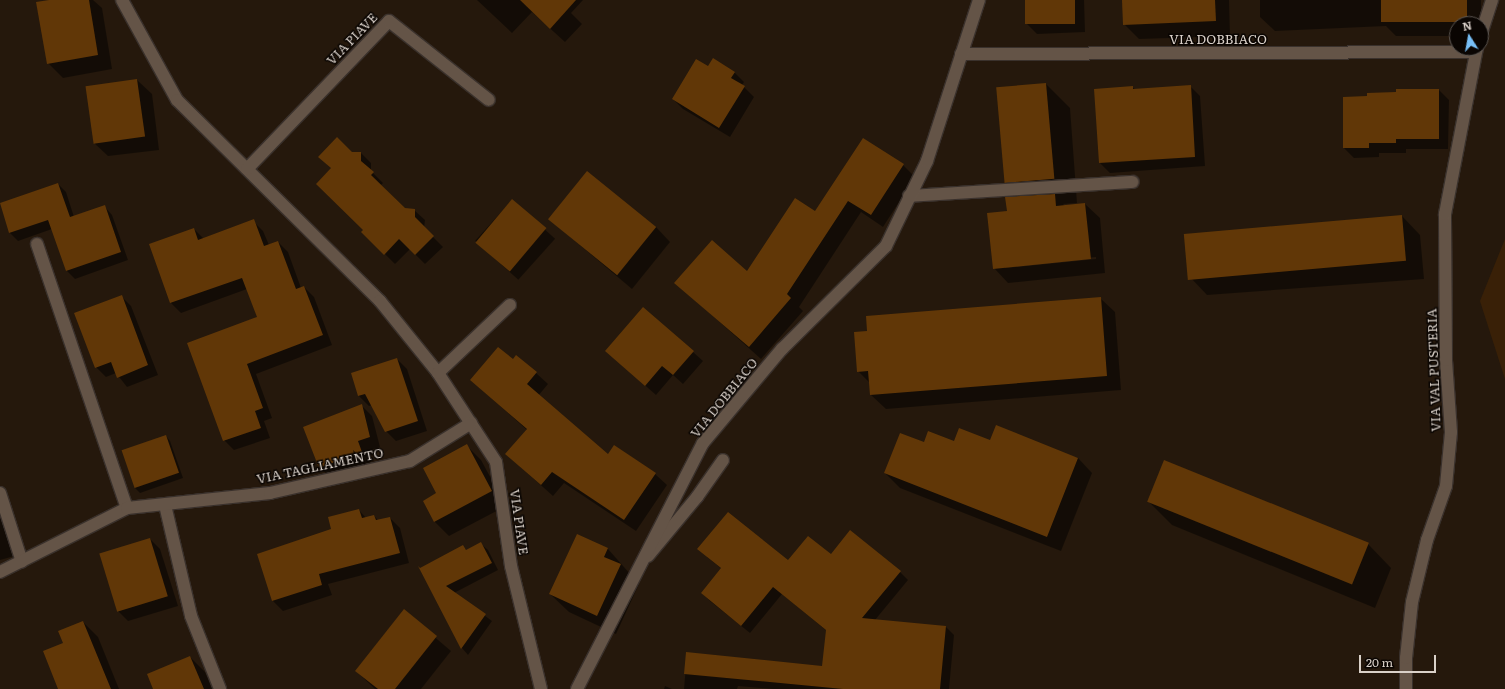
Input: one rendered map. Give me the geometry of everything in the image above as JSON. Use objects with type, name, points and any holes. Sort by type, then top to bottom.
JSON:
[{"type":"street","name":"VIA PIAVE","points":[[122,0],[178,100],[380,301],[438,373],[496,462],[511,566],[541,689]]},
{"type":"street","name":"VIA DOBBIACO","points":[[577,689],[645,560],[703,443],[782,350],[886,246],[927,161],[979,0]]},
{"type":"street","points":[[1487,16],[1492,0]]},
{"type":"street","name":"VIA PIAVE","points":[[246,169],[389,20],[489,100]]},
{"type":"street","name":"VIA DOBBIACO","points":[[961,54],[1449,50]]},
{"type":"street","name":"VIA VAL PUSTERIA","points":[[1406,689],[1406,658],[1412,602],[1427,540],[1446,486],[1451,432],[1446,360],[1445,214],[1475,56]]},
{"type":"street","points":[[909,196],[1133,182]]},
{"type":"street","points":[[37,244],[127,508]]},
{"type":"street","points":[[438,373],[510,305]]},
{"type":"street","name":"VIA TAGLIAMENTO","points":[[0,572],[127,508],[270,493],[410,461],[471,423]]},
{"type":"street","points":[[645,560],[697,498],[723,460]]},
{"type":"street","points":[[0,493],[22,562]]},
{"type":"street","points":[[165,505],[191,616],[220,689]]},
{"type":"shaded area","points":[[1505,239],[1505,379],[1480,301]]},
{"type":"building","points":[[49,0],[89,0],[98,55],[47,64],[36,2]]},
{"type":"building","points":[[520,0],[576,0],[550,29]]},
{"type":"building","points":[[1025,0],[1075,0],[1075,24],[1025,24]]},
{"type":"building","points":[[1122,0],[1215,0],[1216,21],[1123,25]]},
{"type":"building","points":[[1381,0],[1467,0],[1467,16],[1449,16],[1449,22],[1381,22]]},
{"type":"building","points":[[713,58],[735,72],[731,78],[745,86],[719,128],[672,99],[696,59],[708,66]]},
{"type":"building","points":[[137,79],[145,136],[94,144],[86,86]]},
{"type":"building","points":[[1046,83],[1054,179],[1005,183],[996,87]]},
{"type":"building","points":[[1191,85],[1195,157],[1099,163],[1094,89],[1133,86],[1133,89]]},
{"type":"building","points":[[1396,89],[1439,89],[1439,139],[1396,139],[1396,143],[1369,143],[1369,148],[1343,148],[1343,97],[1367,96],[1367,93],[1396,92]]},
{"type":"building","points":[[337,137],[352,152],[361,152],[361,161],[374,172],[371,175],[405,208],[415,209],[415,217],[434,236],[415,255],[399,239],[384,255],[361,232],[363,230],[316,184],[331,168],[318,157]]},
{"type":"building","points":[[863,138],[904,164],[871,215],[848,201],[787,294],[791,298],[749,347],[674,283],[712,240],[747,271],[795,198],[815,211]]},
{"type":"building","points":[[587,171],[656,227],[617,275],[548,219]]},
{"type":"building","points":[[58,183],[70,217],[105,205],[121,252],[66,271],[48,220],[9,233],[0,203]]},
{"type":"building","points":[[1055,194],[1056,206],[1085,203],[1091,259],[993,269],[987,213],[1007,211],[1005,197]]},
{"type":"building","points":[[512,199],[546,228],[510,272],[475,243]]},
{"type":"building","points":[[1402,215],[1406,261],[1188,280],[1184,234]]},
{"type":"building","points":[[254,219],[264,246],[278,241],[296,289],[304,286],[323,335],[247,364],[263,408],[255,411],[261,428],[223,441],[187,343],[257,317],[242,278],[170,303],[149,244],[194,228],[198,240]]},
{"type":"building","points":[[122,295],[148,365],[117,378],[111,362],[95,368],[74,313]]},
{"type":"building","points":[[1101,297],[1107,376],[870,395],[868,371],[857,372],[854,332],[867,331],[866,316]]},
{"type":"building","points":[[643,307],[694,351],[673,375],[662,366],[645,386],[605,351]]},
{"type":"building","points":[[498,347],[513,359],[516,355],[537,372],[527,384],[608,454],[614,445],[656,473],[624,520],[552,472],[541,485],[505,454],[527,429],[470,380]]},
{"type":"building","points":[[397,358],[418,421],[385,432],[365,394],[358,396],[351,373]]},
{"type":"building","points":[[362,404],[370,437],[358,441],[362,452],[319,468],[303,427]]},
{"type":"building","points":[[996,425],[1078,458],[1047,537],[884,473],[900,433],[924,442],[928,431],[954,441],[959,428],[990,440]]},
{"type":"building","points":[[166,435],[179,473],[135,488],[122,450]]},
{"type":"building","points":[[467,444],[492,491],[434,522],[423,501],[436,493],[423,468]]},
{"type":"building","points":[[1164,460],[1369,543],[1352,585],[1147,502]]},
{"type":"building","points":[[359,509],[362,518],[374,515],[376,520],[390,517],[400,553],[319,574],[322,585],[272,601],[257,554],[331,529],[328,517]]},
{"type":"building","points":[[728,512],[788,560],[808,536],[831,554],[850,530],[901,571],[862,618],[946,626],[940,689],[843,689],[684,674],[686,652],[822,666],[826,630],[773,587],[741,626],[701,593],[721,568],[697,549]]},
{"type":"building","points":[[577,534],[608,548],[604,557],[621,564],[597,616],[549,594]]},
{"type":"building","points":[[150,538],[168,596],[117,612],[99,553]]},
{"type":"building","points":[[481,542],[492,563],[446,586],[486,614],[461,649],[418,566],[420,568],[463,545],[466,550]]},
{"type":"building","points":[[404,609],[437,636],[395,689],[378,689],[355,671]]},
{"type":"building","points":[[83,621],[111,689],[58,689],[43,651],[63,643],[58,631]]},
{"type":"building","points":[[190,656],[204,689],[153,689],[147,674]]}]
